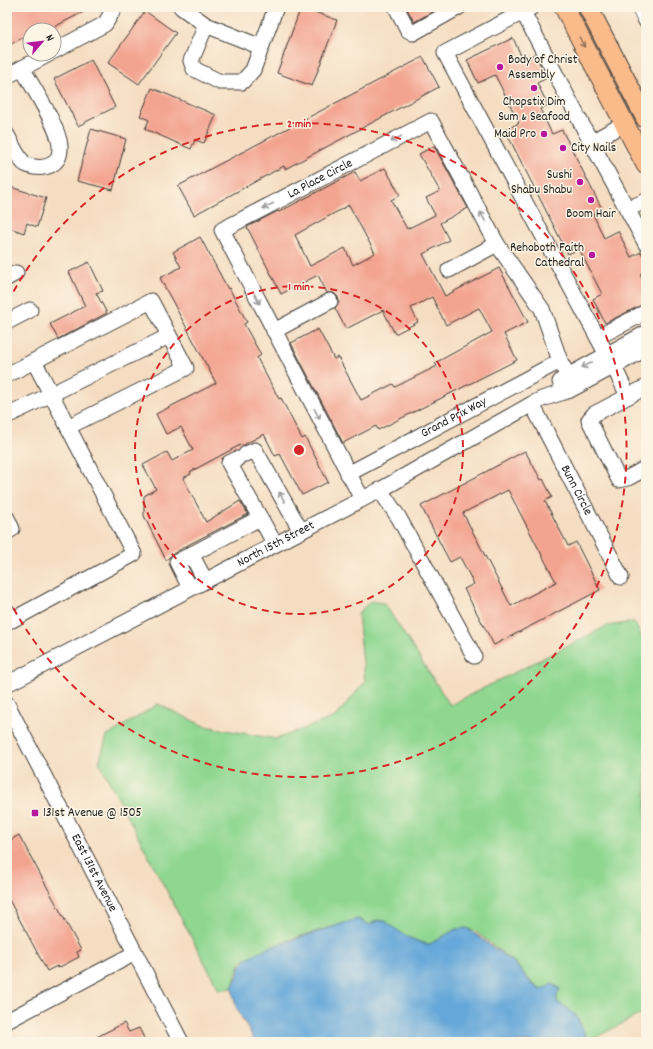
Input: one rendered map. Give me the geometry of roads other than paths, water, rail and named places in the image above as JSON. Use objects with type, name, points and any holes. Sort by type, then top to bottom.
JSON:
[{"type":"main road","points":[[564,7],[646,165]]},
{"type":"main road","points":[[588,7],[646,119]]},
{"type":"street","points":[[62,47],[105,24],[115,7]]},
{"type":"street","points":[[180,7],[206,25],[262,47]]},
{"type":"street","points":[[206,25],[191,61],[194,69],[220,82],[242,82],[254,70],[276,7]]},
{"type":"street","points":[[396,7],[408,30],[413,33],[458,7]]},
{"type":"street","points":[[639,7],[646,21]]},
{"type":"street","points":[[628,396],[598,337],[445,53],[528,9],[591,142],[646,244]]},
{"type":"street","points":[[7,76],[34,62]]},
{"type":"street","points":[[7,135],[23,162],[30,166],[47,167],[53,164],[57,158],[60,146],[56,133],[22,68]]},
{"type":"street","name":"La Place Circle","points":[[362,499],[222,230],[431,121],[497,244],[542,309],[560,361],[568,376]]},
{"type":"street","points":[[591,142],[624,124]]},
{"type":"street","points":[[627,209],[646,201]]},
{"type":"street","points":[[449,270],[497,244]]},
{"type":"street","points":[[7,375],[151,301],[186,368],[68,427]]},
{"type":"street","points":[[274,331],[330,301]]},
{"type":"street","points":[[7,322],[30,310]]},
{"type":"street","points":[[598,337],[646,312]]},
{"type":"street","name":"North 15th Street","points":[[7,684],[380,490],[537,402],[570,390],[646,333]]},
{"type":"street","points":[[7,416],[169,336]]},
{"type":"street","name":"North 15th Street","points":[[537,402],[568,376],[646,349]]},
{"type":"street","points":[[7,611],[12,620],[134,554],[34,361]]},
{"type":"street","name":"Grand Prix Way","points":[[348,474],[560,361]]},
{"type":"street","points":[[646,387],[594,414],[589,420],[620,480],[628,478],[646,468]]},
{"type":"street","name":"Bunn Circle","points":[[537,402],[621,577]]},
{"type":"street","points":[[275,544],[229,463],[255,450],[301,531]]},
{"type":"street","points":[[380,490],[399,518],[474,656]]},
{"type":"street","points":[[7,518],[12,529],[7,532]]},
{"type":"street","points":[[190,588],[177,562],[260,518]]},
{"type":"street","points":[[191,554],[205,580]]},
{"type":"street","name":"East 131st Avenue","points":[[7,704],[181,1042]]},
{"type":"street","points":[[7,1021],[135,953]]},
{"type":"water","points":[[357,919],[370,925],[376,921],[385,921],[407,937],[422,943],[430,944],[456,929],[467,928],[514,963],[532,984],[541,990],[552,984],[560,989],[557,995],[557,1002],[572,1012],[586,1036],[581,1042],[255,1042],[236,1007],[232,988],[240,966],[249,957],[265,949]]},
{"type":"place","name":"Body of Christ Assembly","points":[[500,67]]},
{"type":"place","name":"Chopstix Dim Sum & Seafood","points":[[534,88]]},
{"type":"place","name":"Maid Pro","points":[[544,134]]},
{"type":"place","name":"City Nails","points":[[563,148]]},
{"type":"place","name":"Sushi Shabu Shabu","points":[[580,182]]},
{"type":"place","name":"Boom Hair","points":[[591,200]]},
{"type":"place","name":"Rehoboth Faith Cathedral","points":[[592,255]]},
{"type":"place","name":"131st Avenue @ 1505","points":[[35,813]]}]
